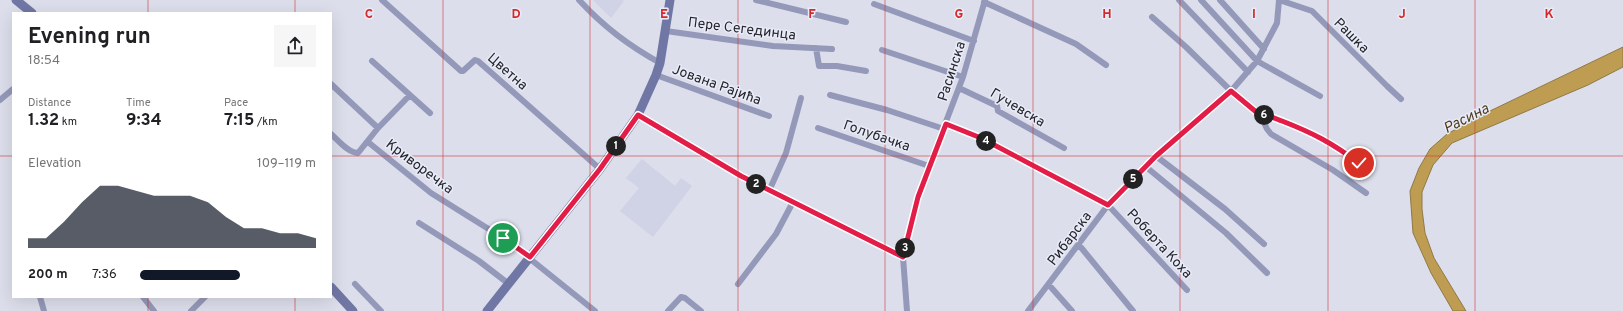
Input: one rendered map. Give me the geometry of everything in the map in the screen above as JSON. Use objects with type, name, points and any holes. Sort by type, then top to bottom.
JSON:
[{"type":"street","points":[[16,0],[31,12]]},
{"type":"street","name":"Цветна","points":[[382,0],[461,71],[463,72],[475,60],[478,60],[600,169]]},
{"type":"street","points":[[579,0],[604,25],[620,38],[660,63]]},
{"type":"street","points":[[487,311],[600,169],[638,115],[660,63],[670,0]]},
{"type":"street","points":[[756,0],[846,22]]},
{"type":"street","points":[[1179,0],[1248,72]]},
{"type":"street","points":[[1201,0],[1257,61],[1320,96]]},
{"type":"street","points":[[1220,0],[1264,49]]},
{"type":"street","name":"Рибарска","points":[[1031,310],[1108,205],[1156,156],[1231,91],[1257,61],[1277,23],[1279,0]]},
{"type":"street","name":"Рашка","points":[[1279,0],[1312,11],[1386,86],[1401,99]]},
{"type":"street","points":[[985,1],[1076,44],[1106,65]]},
{"type":"street","name":"Расинска","points":[[907,311],[903,257],[918,197],[963,78],[985,1]]},
{"type":"street","points":[[874,4],[974,41]]},
{"type":"street","points":[[1152,17],[1186,47],[1231,91],[1261,116],[1271,134],[1333,170],[1366,193]]},
{"type":"street","name":"Пере Сегединца","points":[[666,31],[773,46],[832,49]]},
{"type":"street","points":[[816,48],[819,66],[837,66],[866,71]]},
{"type":"street","points":[[882,50],[963,78]]},
{"type":"street","points":[[372,61],[430,113]]},
{"type":"street","name":"Јована Рајића","points":[[656,74],[769,116]]},
{"type":"street","name":"Криворечка","points":[[332,85],[378,128],[368,142],[431,193],[503,238],[529,257],[595,311]]},
{"type":"street","name":"Гучевска","points":[[959,88],[997,106],[998,111],[1064,148]]},
{"type":"street","points":[[0,100],[12,90]]},
{"type":"street","points":[[378,128],[410,95]]},
{"type":"street","name":"Роберта Коха","points":[[830,96],[887,110],[981,138],[1108,205],[1188,290]]},
{"type":"street","points":[[769,191],[786,153],[801,98]]},
{"type":"street","points":[[638,115],[718,163],[769,191],[903,257]]},
{"type":"street","points":[[1261,116],[1264,115],[1277,119],[1315,134],[1359,163]]},
{"type":"street","name":"Голубачка","points":[[818,128],[929,166]]},
{"type":"street","points":[[332,135],[354,153],[361,151],[368,142]]},
{"type":"street","points":[[1156,156],[1224,209],[1264,244]]},
{"type":"street","points":[[1146,166],[1226,233],[1267,273]]},
{"type":"street","points":[[738,284],[776,234],[793,202]]},
{"type":"street","points":[[420,223],[479,261],[509,284]]},
{"type":"street","points":[[1079,245],[1133,311]]},
{"type":"street","points":[[355,284],[381,311]]},
{"type":"street","points":[[1049,285],[1072,311]]},
{"type":"street","points":[[332,288],[354,311]]},
{"type":"street","points":[[668,311],[681,297],[685,298],[701,311]]},
{"type":"street","points":[[40,298],[44,311]]},
{"type":"street","points":[[143,298],[154,311]]},
{"type":"street","points":[[191,311],[204,298]]},
{"type":"shaded area","points":[[593,0],[622,0],[624,1],[611,18]]},
{"type":"shaded area","points":[[1623,47],[1623,67],[1588,85],[1452,143],[1433,165],[1422,192],[1422,209],[1425,233],[1434,258],[1466,311],[1453,311],[1431,273],[1413,233],[1410,191],[1419,168],[1430,149],[1447,134],[1490,111]]},
{"type":"shaded area","points":[[642,159],[675,186],[681,178],[692,186],[653,237],[620,211],[639,188],[626,178]]},
{"type":"route","points":[[503,238],[530,257],[600,169],[638,115],[741,176],[903,257],[918,197],[946,124],[981,138],[1108,205],[1156,156],[1231,91],[1261,116],[1264,115],[1277,119],[1315,134],[1359,163]]},
{"type":"water label","name":"Расина","points":[[1466,118]]}]
